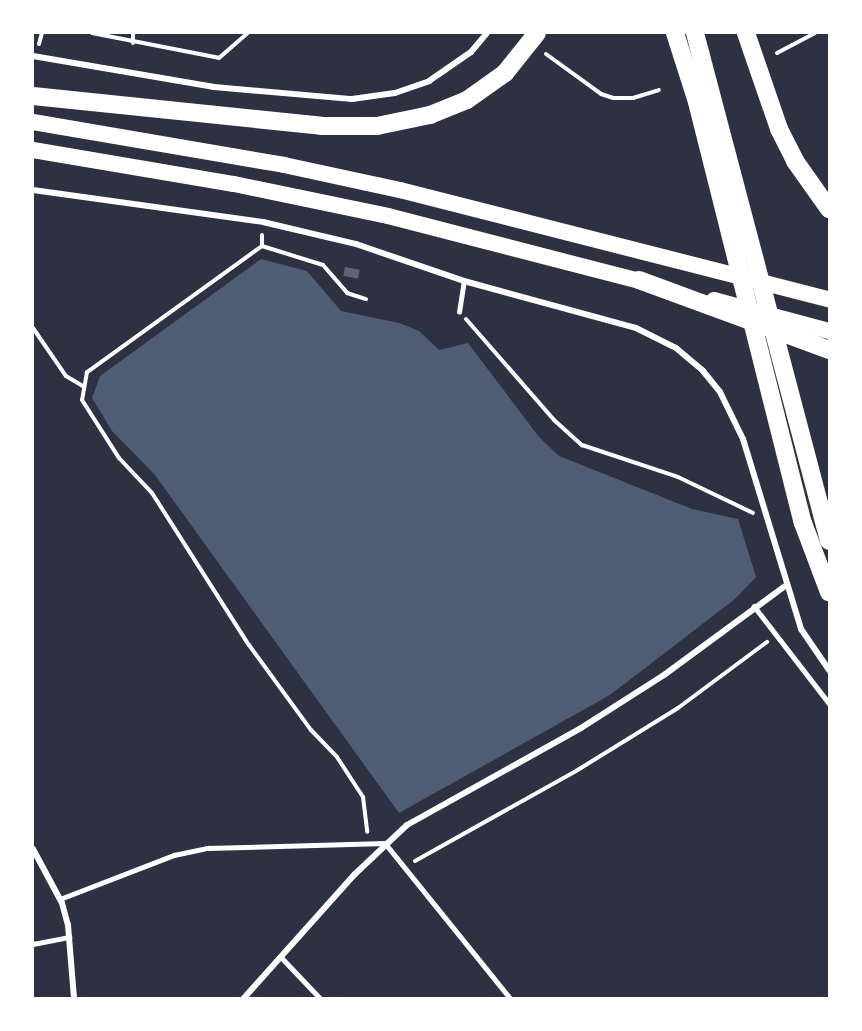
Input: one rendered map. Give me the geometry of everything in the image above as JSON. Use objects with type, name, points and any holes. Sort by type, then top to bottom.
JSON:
[{"type":"highway","points":[[33,96],[321,126],[377,126],[430,115],[467,100],[505,73],[537,33]]},
{"type":"highway","points":[[675,33],[732,240],[803,523],[829,592]]},
{"type":"highway","points":[[695,33],[753,245],[829,541]]},
{"type":"highway","points":[[746,33],[779,129],[795,161],[829,209]]},
{"type":"highway","points":[[33,122],[250,158],[400,190],[829,299]]},
{"type":"highway","points":[[33,150],[234,184],[388,216],[829,331]]},
{"type":"highway","points":[[639,280],[829,350]]},
{"type":"street","points":[[33,56],[214,87],[352,99],[395,93],[429,81],[463,58],[487,33]]},
{"type":"street","points":[[33,190],[263,222],[394,255],[464,281],[636,328],[689,357],[720,392],[743,439],[785,586],[801,629],[829,670]]},
{"type":"street","points":[[244,998],[283,959],[385,843],[407,825],[581,728],[654,681],[754,606],[785,586]]},
{"type":"street","points":[[33,849],[60,899],[69,937],[74,998]]},
{"type":"lane","points":[[459,312],[464,281]]},
{"type":"lane","points":[[754,606],[775,637],[829,703]]},
{"type":"lane","points":[[60,899],[174,855],[207,848],[385,843],[510,998]]},
{"type":"lane","points":[[33,944],[69,937]]},
{"type":"lane","points":[[283,959],[320,998]]},
{"type":"path","points":[[39,44],[42,33]]},
{"type":"path","points":[[92,33],[133,43],[219,57],[248,33]]},
{"type":"path","points":[[133,43],[134,33]]},
{"type":"path","points":[[777,53],[815,33]]},
{"type":"path","points":[[546,54],[601,94],[613,99],[659,90]]},
{"type":"path","points":[[262,246],[263,222]]},
{"type":"path","points":[[262,246],[269,251],[323,265],[347,293],[366,300]]},
{"type":"path","points":[[262,246],[87,372],[84,406],[113,449],[152,493],[249,645],[310,730],[337,757],[363,796],[367,844]]},
{"type":"path","points":[[459,312],[490,342],[554,420],[582,445],[706,488],[767,520]]},
{"type":"path","points":[[33,328],[66,376],[84,387]]},
{"type":"path","points":[[407,868],[678,708],[775,637]]},
{"type":"water","points":[[261,259],[307,271],[341,311],[399,323],[419,331],[439,350],[468,343],[539,437],[559,456],[692,509],[738,519],[756,577],[735,599],[610,695],[399,813],[155,475],[112,431],[92,398],[100,376]]},
{"type":"building","points":[[345,267],[360,270],[358,279],[343,276]]}]
